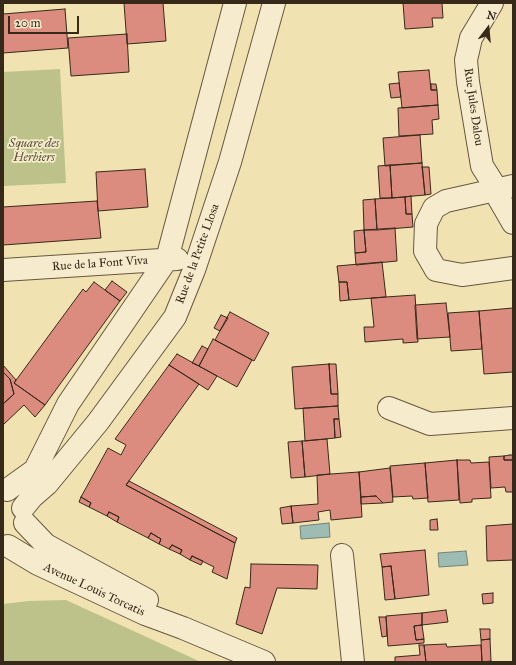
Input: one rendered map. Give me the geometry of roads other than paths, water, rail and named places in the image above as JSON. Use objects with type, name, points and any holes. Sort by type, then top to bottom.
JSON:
[{"type":"street","points":[[5,489],[34,470],[68,404],[167,260],[236,3]]},
{"type":"street","name":"Rue de la Petite Llosa","points":[[6,547],[16,540],[22,532],[24,515],[32,497],[47,484],[98,422],[175,317],[198,259],[230,162],[274,3]]},
{"type":"street","name":"Rue Jules Dalou","points":[[492,3],[471,38],[466,60],[482,166],[504,187],[498,197],[513,223]]},
{"type":"street","points":[[504,187],[446,201],[434,208],[426,224],[425,251],[436,270],[462,275],[513,268]]},
{"type":"street","name":"Rue de la Font Viva","points":[[3,270],[198,259]]},
{"type":"street","points":[[389,408],[430,424],[513,418]]},
{"type":"street","name":"Avenue Louis Torcatis","points":[[5,489],[20,500],[24,515],[46,545],[146,599],[183,628]]},
{"type":"street","name":"Avenue Louis Torcatis","points":[[6,547],[38,564],[145,614],[183,628],[264,662]]},
{"type":"street","points":[[342,555],[353,662]]},
{"type":"water","points":[[329,523],[330,537],[301,539],[300,526]]},
{"type":"water","points":[[466,551],[468,565],[439,567],[438,553]]},
{"type":"park label","name":"Square des Herbiers","points":[[34,151]]}]
